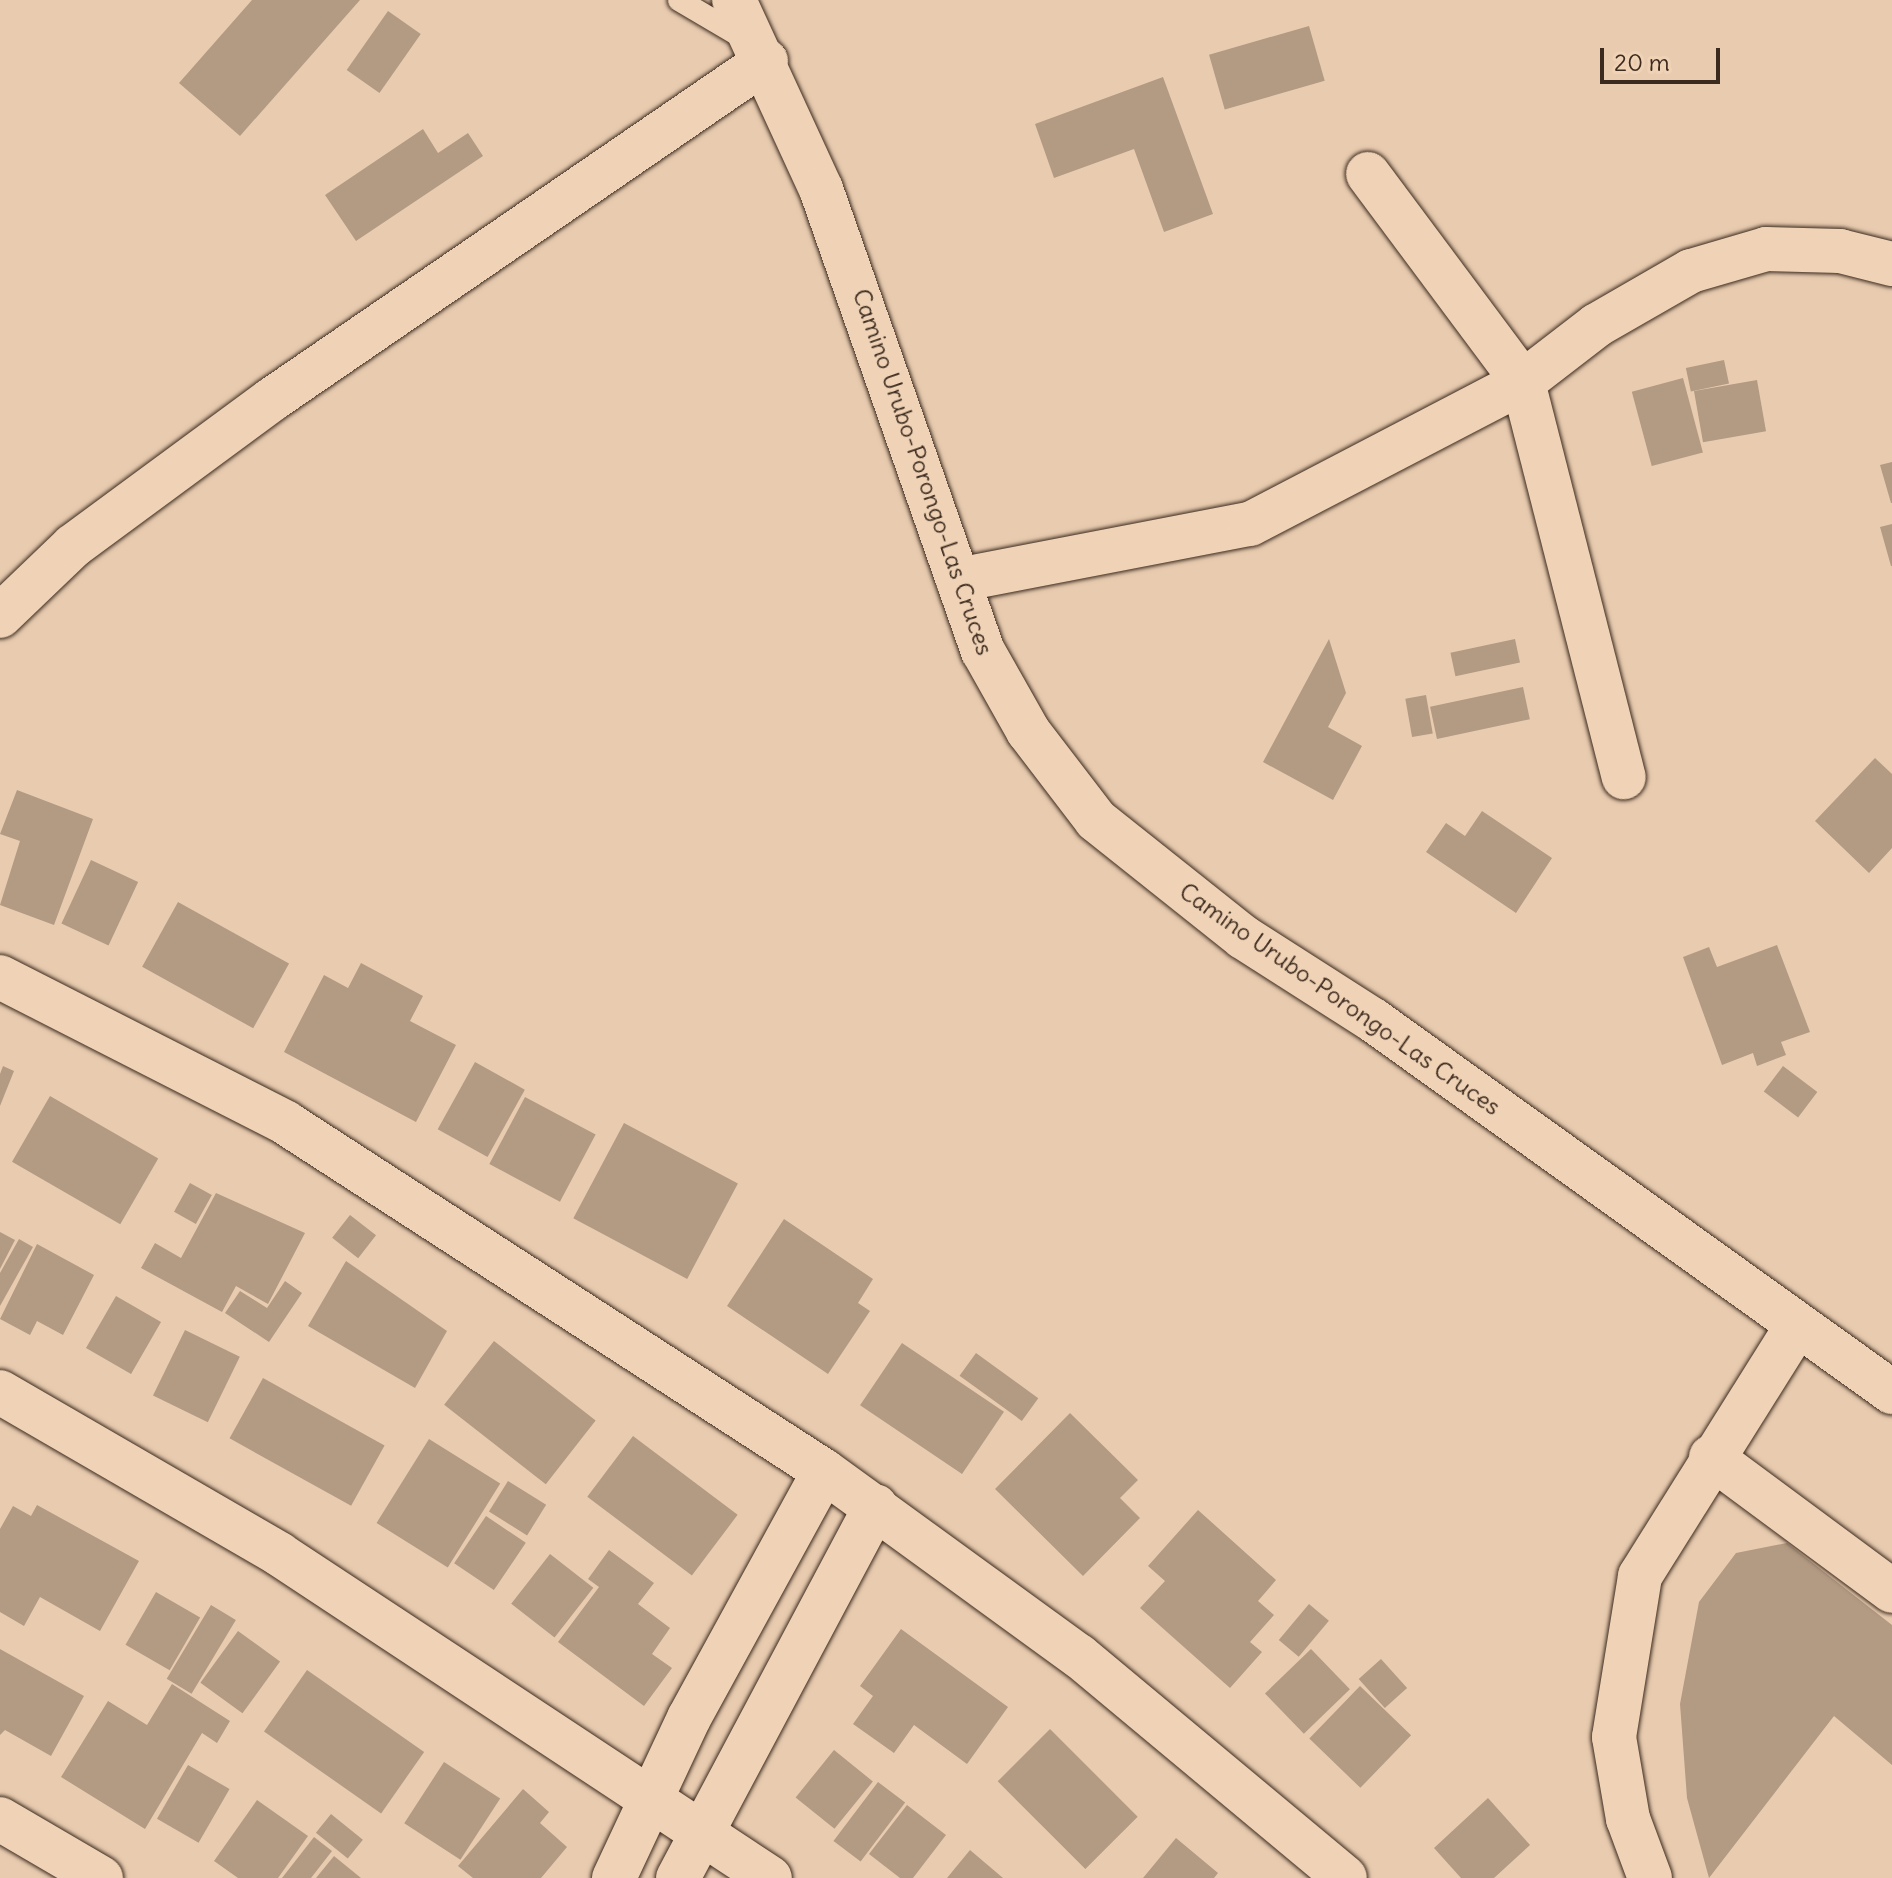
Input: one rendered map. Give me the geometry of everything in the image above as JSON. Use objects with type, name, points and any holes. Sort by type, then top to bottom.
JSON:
[{"type":"street","name":"Camino Urubo-Porongo-Las Cruces","points":[[734,0],[761,53],[875,332],[983,651],[1028,731],[1096,820],[1243,937],[1373,1020],[1892,1392]]},
{"type":"street","points":[[0,616],[73,546],[271,400],[761,53]]},
{"type":"street","points":[[1368,174],[1523,382],[1624,777]]},
{"type":"street","points":[[958,580],[1237,529],[1523,382],[1597,325],[1691,271],[1766,249],[1840,251],[1892,264]]},
{"type":"street","points":[[0,977],[286,1123],[824,1471],[1079,1656],[1345,1878]]},
{"type":"street","points":[[1650,1878],[1628,1819],[1614,1737],[1640,1576],[1711,1457],[1797,1326]]},
{"type":"street","points":[[0,1392],[279,1554],[655,1795],[770,1878]]},
{"type":"street","points":[[1711,1457],[1892,1591]]},
{"type":"street","points":[[614,1878],[824,1471]]},
{"type":"street","points":[[678,1878],[876,1506]]},
{"type":"street","points":[[0,1819],[101,1878]]},
{"type":"lane","points":[[679,0],[761,53]]},
{"type":"building","points":[[252,0],[360,0],[240,136],[179,83]]},
{"type":"building","points":[[388,11],[421,34],[379,93],[347,70]]},
{"type":"building","points":[[1309,26],[1325,81],[1225,109],[1209,55]]},
{"type":"building","points":[[1163,77],[1213,214],[1164,232],[1134,149],[1054,178],[1035,124]]},
{"type":"building","points":[[423,129],[438,153],[468,133],[483,156],[356,241],[325,195]]},
{"type":"building","points":[[1724,360],[1729,383],[1691,392],[1686,368]]},
{"type":"building","points":[[1683,378],[1703,452],[1652,466],[1632,392]]},
{"type":"building","points":[[1757,380],[1766,431],[1703,442],[1694,391]]},
{"type":"building","points":[[1892,462],[1892,503],[1891,503],[1880,465]]},
{"type":"building","points":[[1892,524],[1892,566],[1891,566],[1880,527]]},
{"type":"building","points":[[1329,639],[1346,693],[1328,727],[1362,746],[1333,800],[1263,762]]},
{"type":"building","points":[[1515,639],[1520,662],[1455,676],[1450,653]]},
{"type":"building","points":[[1523,687],[1530,719],[1437,739],[1430,707]]},
{"type":"building","points":[[1426,695],[1433,733],[1412,737],[1405,699]]},
{"type":"building","points":[[1875,758],[1892,774],[1892,848],[1869,873],[1815,821]]},
{"type":"building","points":[[17,790],[93,819],[54,925],[0,905],[20,841],[0,834]]},
{"type":"building","points":[[1482,811],[1552,858],[1516,913],[1426,852],[1446,823],[1465,836]]},
{"type":"building","points":[[91,860],[138,882],[109,945],[61,923]]},
{"type":"building","points":[[178,902],[289,964],[253,1028],[142,967]]},
{"type":"building","points":[[1777,945],[1810,1032],[1781,1042],[1786,1055],[1757,1066],[1753,1053],[1722,1065],[1683,957],[1709,947],[1717,967]]},
{"type":"building","points":[[361,963],[423,996],[410,1021],[456,1045],[416,1122],[284,1052],[324,975],[348,988]]},
{"type":"building","points":[[475,1062],[525,1090],[488,1157],[438,1129]]},
{"type":"building","points":[[3,1066],[14,1071],[0,1106],[0,1074]]},
{"type":"building","points":[[1783,1066],[1817,1092],[1798,1117],[1764,1092]]},
{"type":"building","points":[[50,1096],[158,1158],[120,1224],[12,1162]]},
{"type":"building","points":[[525,1097],[596,1135],[560,1202],[489,1164]]},
{"type":"building","points":[[624,1123],[738,1184],[687,1279],[573,1218]]},
{"type":"building","points":[[190,1183],[212,1195],[196,1224],[174,1212]]},
{"type":"building","points":[[216,1193],[305,1233],[268,1304],[236,1286],[222,1312],[141,1268],[155,1243],[181,1258]]},
{"type":"building","points":[[350,1215],[376,1235],[358,1258],[332,1238]]},
{"type":"building","points":[[784,1219],[873,1279],[858,1303],[870,1311],[828,1374],[727,1306]]},
{"type":"building","points":[[0,1232],[15,1240],[0,1269]]},
{"type":"building","points":[[19,1239],[33,1247],[0,1306],[0,1273]]},
{"type":"building","points":[[37,1244],[94,1275],[63,1335],[37,1321],[30,1335],[0,1319]]},
{"type":"building","points":[[346,1261],[447,1331],[415,1388],[308,1326]]},
{"type":"building","points":[[285,1281],[302,1293],[269,1342],[225,1313],[240,1291],[267,1308]]},
{"type":"building","points":[[116,1296],[161,1322],[131,1374],[86,1348]]},
{"type":"building","points":[[185,1330],[240,1357],[208,1422],[153,1396]]},
{"type":"building","points":[[494,1341],[596,1420],[546,1484],[444,1405]]},
{"type":"building","points":[[902,1343],[1004,1412],[962,1474],[860,1405]]},
{"type":"building","points":[[976,1353],[1038,1398],[1022,1421],[960,1376]]},
{"type":"building","points":[[263,1378],[385,1445],[351,1506],[230,1438]]},
{"type":"building","points":[[1070,1413],[1138,1480],[1120,1498],[1140,1518],[1083,1576],[995,1489]]},
{"type":"building","points":[[633,1436],[738,1515],[692,1576],[587,1497]]},
{"type":"building","points":[[429,1439],[500,1484],[448,1567],[377,1523]]},
{"type":"building","points":[[508,1481],[546,1505],[527,1535],[489,1512]]},
{"type":"building","points":[[37,1505],[139,1561],[100,1631],[40,1597],[24,1626],[0,1612],[0,1529],[13,1506],[31,1516]]},
{"type":"building","points":[[1198,1510],[1276,1580],[1258,1601],[1274,1615],[1250,1642],[1262,1652],[1230,1688],[1140,1608],[1165,1581],[1148,1566]]},
{"type":"building","points":[[486,1516],[526,1543],[494,1590],[454,1563]]},
{"type":"building","points":[[1787,1543],[1892,1625],[1892,1765],[1834,1716],[1709,1878],[1687,1798],[1680,1704],[1699,1602],[1736,1553]]},
{"type":"building","points":[[609,1550],[654,1583],[638,1604],[670,1628],[652,1654],[672,1668],[644,1706],[558,1642],[599,1587],[588,1579]]},
{"type":"building","points":[[550,1554],[593,1588],[555,1638],[511,1604]]},
{"type":"building","points":[[156,1592],[200,1618],[170,1670],[126,1645]]},
{"type":"building","points":[[1309,1604],[1329,1621],[1299,1657],[1279,1640]]},
{"type":"building","points":[[211,1605],[236,1620],[192,1694],[167,1679]]},
{"type":"building","points":[[901,1629],[1008,1707],[967,1764],[914,1725],[894,1753],[853,1724],[873,1696],[860,1686]]},
{"type":"building","points":[[238,1631],[280,1662],[242,1713],[200,1683]]},
{"type":"building","points":[[0,1649],[84,1696],[51,1756],[5,1730],[0,1735]]},
{"type":"building","points":[[1311,1649],[1350,1689],[1304,1734],[1265,1693]]},
{"type":"building","points":[[1381,1659],[1407,1688],[1385,1708],[1359,1679]]},
{"type":"building","points":[[307,1670],[424,1752],[381,1813],[264,1731]]},
{"type":"building","points":[[172,1684],[230,1721],[217,1743],[202,1733],[145,1829],[61,1777],[108,1701],[147,1725]]},
{"type":"building","points":[[1360,1686],[1411,1735],[1360,1788],[1309,1739]]},
{"type":"building","points":[[1050,1729],[1138,1817],[1085,1869],[998,1781]]},
{"type":"building","points":[[834,1750],[873,1781],[834,1829],[796,1797]]},
{"type":"building","points":[[444,1762],[500,1798],[460,1860],[404,1823]]},
{"type":"building","points":[[188,1765],[230,1789],[199,1843],[157,1819]]},
{"type":"building","points":[[878,1782],[905,1802],[861,1862],[833,1841]]},
{"type":"building","points":[[523,1789],[549,1812],[540,1823],[567,1847],[541,1878],[473,1878],[458,1866]]},
{"type":"building","points":[[1488,1798],[1530,1845],[1494,1878],[1461,1878],[1434,1848]]},
{"type":"building","points":[[257,1800],[308,1836],[278,1878],[238,1878],[214,1861]]},
{"type":"building","points":[[907,1805],[946,1835],[913,1878],[900,1878],[869,1854]]},
{"type":"building","points":[[331,1814],[363,1840],[348,1858],[316,1833]]},
{"type":"building","points":[[314,1837],[332,1851],[311,1878],[282,1878]]},
{"type":"building","points":[[1176,1838],[1218,1873],[1214,1878],[1143,1878]]},
{"type":"building","points":[[970,1850],[1003,1878],[947,1878]]},
{"type":"building","points":[[334,1856],[361,1878],[316,1878]]}]
